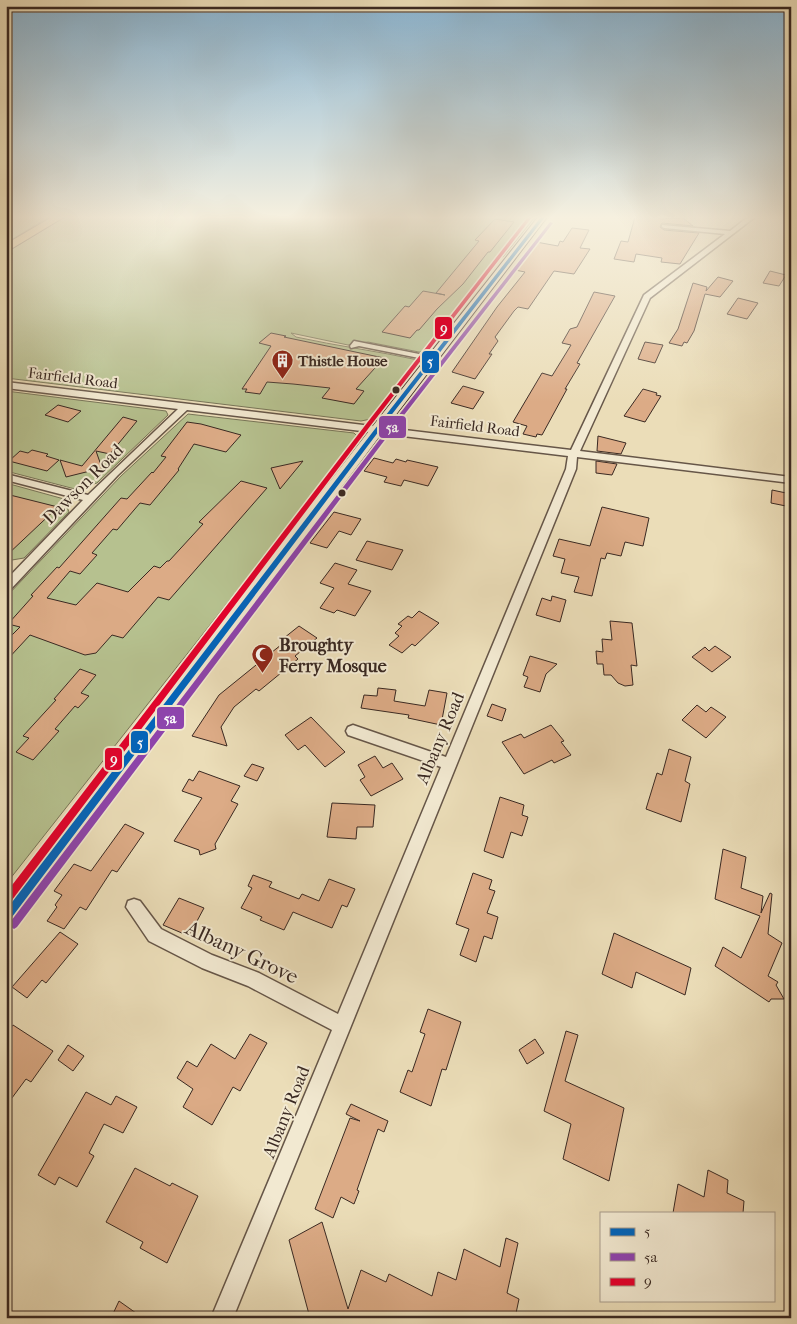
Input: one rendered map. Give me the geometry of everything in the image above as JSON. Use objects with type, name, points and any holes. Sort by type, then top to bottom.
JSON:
[{"type":"street","points":[[6,918],[300,534],[377,430],[496,279]]},
{"type":"street","name":"Albany Road","points":[[222,1318],[570,469],[572,458],[647,297],[671,279]]},
{"type":"street","points":[[354,346],[357,343],[434,359]]},
{"type":"street","name":"Fairfield Road","points":[[6,386],[791,480]]},
{"type":"street","name":"Dawson Road","points":[[6,587],[12,574],[185,407]]},
{"type":"street","points":[[6,477],[90,499]]},
{"type":"street","points":[[353,730],[449,764]]},
{"type":"street","name":"Albany Grove","points":[[134,906],[155,935],[208,962],[253,979],[342,1026]]},
{"type":"green space","points":[[6,279],[482,279],[425,352],[368,342],[348,345],[291,333],[296,337],[418,360],[371,419],[361,421],[6,378]]},
{"type":"green space","points":[[6,391],[166,411],[168,415],[97,483],[75,489],[6,471]]},
{"type":"green space","points":[[188,414],[354,433],[358,437],[6,884],[6,597],[121,476]]},
{"type":"green space","points":[[6,483],[64,499],[69,512],[24,558],[6,561]]},
{"type":"building","points":[[448,279],[467,279],[410,338],[382,332],[405,306],[409,307],[423,291],[445,295],[436,293]]},
{"type":"building","points":[[520,279],[549,279],[528,309],[518,307],[514,311],[495,337],[498,341],[489,354],[492,354],[475,379],[452,372],[497,307]]},
{"type":"building","points":[[716,279],[733,281],[720,297],[705,294],[694,331],[687,343],[684,342],[682,346],[669,343],[678,329],[693,283],[707,287],[706,291]]},
{"type":"building","points":[[765,279],[784,279],[779,286],[763,283]]},
{"type":"building","points":[[594,292],[615,296],[577,363],[580,364],[542,435],[537,434],[536,437],[523,434],[527,426],[513,422],[542,373],[552,376],[571,345],[562,343],[570,329],[577,327]]},
{"type":"building","points":[[738,298],[758,303],[747,319],[727,314]]},
{"type":"building","points":[[271,333],[384,358],[356,389],[364,391],[354,404],[322,398],[330,388],[267,382],[260,394],[245,392],[247,389],[242,389],[271,346],[259,343]]},
{"type":"building","points":[[645,342],[663,345],[655,363],[638,359]]},
{"type":"building","points":[[463,386],[484,392],[473,409],[451,403]]},
{"type":"building","points":[[643,389],[661,396],[645,422],[624,416]]},
{"type":"building","points":[[58,405],[81,411],[68,422],[45,415]]},
{"type":"building","points":[[123,417],[137,421],[110,454],[96,451],[102,468],[66,477],[60,460],[82,466]]},
{"type":"building","points":[[187,422],[241,435],[226,452],[194,444],[179,470],[150,505],[140,503],[117,530],[113,529],[92,553],[97,555],[80,574],[70,571],[47,598],[76,605],[97,583],[128,592],[154,566],[160,568],[169,561],[203,524],[199,522],[241,481],[267,488],[169,600],[158,597],[123,638],[112,635],[96,653],[85,655],[30,635],[6,661],[6,641],[20,627],[8,624],[33,596],[31,595],[57,567],[59,568],[121,498],[127,499],[153,473],[166,457],[161,456]]},
{"type":"building","points":[[598,436],[626,443],[621,454],[597,451]]},
{"type":"building","points":[[32,450],[48,454],[46,456],[59,460],[47,471],[9,461],[20,451],[28,453]]},
{"type":"building","points":[[374,458],[393,463],[396,459],[406,462],[407,460],[438,467],[428,486],[404,480],[401,486],[384,482],[387,477],[364,471]]},
{"type":"building","points":[[303,461],[280,489],[271,468]]},
{"type":"building","points":[[596,461],[617,464],[612,475],[596,473]]},
{"type":"building","points":[[772,490],[791,494],[791,507],[771,503]]},
{"type":"building","points":[[6,494],[58,507],[6,556]]},
{"type":"building","points":[[602,507],[649,518],[643,546],[625,542],[621,556],[607,553],[605,559],[601,558],[592,596],[574,592],[579,577],[561,573],[565,559],[553,556],[559,539],[590,546]]},
{"type":"building","points":[[334,512],[361,519],[351,535],[339,531],[327,548],[310,543]]},
{"type":"building","points":[[367,541],[403,550],[392,570],[356,560]]},
{"type":"building","points":[[335,563],[357,570],[348,584],[371,591],[355,616],[337,610],[334,613],[320,608],[334,588],[320,583]]},
{"type":"building","points":[[552,596],[566,600],[560,622],[536,615],[542,598],[551,601]]},
{"type":"building","points":[[419,611],[439,623],[415,646],[412,644],[402,653],[389,645],[399,636],[395,633],[402,626],[398,624],[408,616],[412,618]]},
{"type":"building","points":[[610,621],[632,623],[637,666],[631,665],[633,685],[625,686],[618,683],[611,675],[604,675],[603,664],[597,664],[596,651],[603,652],[602,639],[612,640]]},
{"type":"building","name":"Broughty Ferry Mosque","points":[[299,626],[317,638],[295,656],[298,659],[259,691],[256,689],[234,707],[221,727],[227,746],[192,736],[219,695],[287,640],[284,638]]},
{"type":"building","points":[[715,646],[731,657],[712,672],[692,657],[705,647],[709,651]]},
{"type":"building","points":[[530,656],[557,664],[546,674],[540,692],[524,687],[528,677],[523,675]]},
{"type":"building","points":[[80,669],[96,675],[81,693],[89,696],[78,708],[75,706],[55,729],[59,731],[33,760],[16,752],[29,738],[23,736],[56,700],[54,699]]},
{"type":"building","points":[[378,688],[396,690],[394,701],[425,706],[429,690],[447,693],[441,725],[408,718],[409,715],[361,708],[364,695],[377,696]]},
{"type":"building","points":[[492,704],[506,709],[502,721],[487,716]]},
{"type":"building","points":[[697,705],[706,712],[711,707],[726,717],[706,738],[682,720]]},
{"type":"building","points":[[311,717],[345,752],[325,767],[305,745],[298,750],[285,735]]},
{"type":"building","points":[[551,725],[564,741],[561,742],[571,755],[554,763],[552,760],[524,774],[502,742],[521,734],[524,738]]},
{"type":"building","points":[[669,749],[691,757],[685,781],[690,784],[681,822],[646,809],[657,773],[662,775]]},
{"type":"building","points":[[375,756],[383,768],[392,763],[403,779],[371,796],[360,780],[365,777],[358,765]]},
{"type":"building","points":[[252,764],[264,768],[257,781],[244,776]]},
{"type":"building","points":[[199,771],[240,786],[231,801],[238,804],[215,844],[216,849],[200,855],[199,850],[174,841],[202,798],[182,791],[189,779],[193,781]]},
{"type":"building","points":[[500,797],[524,805],[522,815],[528,817],[522,836],[511,832],[503,858],[484,851]]},
{"type":"building","points":[[332,803],[375,805],[373,827],[357,827],[356,839],[327,837]]},
{"type":"building","points":[[125,824],[144,833],[117,872],[112,870],[86,910],[80,907],[64,929],[47,921],[57,907],[55,905],[62,895],[54,891],[74,864],[91,871]]},
{"type":"building","points":[[723,849],[746,857],[741,888],[763,896],[761,913],[770,893],[772,894],[768,934],[782,943],[768,976],[778,982],[776,985],[784,999],[771,999],[769,1002],[715,966],[723,947],[741,958],[760,916],[715,899]]},
{"type":"building","points":[[473,873],[492,880],[489,889],[495,891],[487,913],[498,917],[492,939],[484,936],[476,962],[460,955],[469,929],[456,924]]},
{"type":"building","points":[[253,875],[272,882],[269,887],[299,899],[302,894],[319,901],[329,879],[355,889],[347,907],[342,905],[332,928],[293,912],[284,930],[260,920],[262,917],[241,908],[252,888],[248,886]]},
{"type":"building","points":[[179,898],[204,908],[189,936],[163,925]]},
{"type":"building","points":[[60,932],[78,944],[46,983],[42,980],[27,998],[12,987]]},
{"type":"building","points":[[614,933],[691,968],[685,995],[636,972],[632,988],[602,974]]},
{"type":"building","points":[[428,1009],[461,1022],[446,1070],[442,1069],[431,1106],[400,1092],[408,1070],[412,1072],[425,1034],[420,1032]]},
{"type":"building","points":[[13,1025],[53,1051],[31,1082],[26,1079],[6,1106],[6,1034]]},
{"type":"building","points":[[566,1031],[578,1035],[565,1081],[624,1108],[609,1181],[563,1159],[571,1124],[544,1111]]},
{"type":"building","points":[[250,1034],[267,1043],[240,1091],[233,1087],[212,1125],[183,1107],[193,1089],[177,1078],[187,1061],[197,1067],[211,1044],[235,1059]]},
{"type":"building","points":[[535,1039],[544,1053],[527,1064],[519,1050]]},
{"type":"building","points":[[68,1045],[84,1056],[73,1071],[58,1060]]},
{"type":"building","points":[[86,1092],[111,1105],[116,1096],[137,1107],[123,1133],[104,1124],[89,1153],[94,1156],[77,1187],[59,1177],[55,1185],[38,1175]]},
{"type":"building","points":[[351,1104],[388,1121],[384,1132],[378,1129],[354,1204],[341,1197],[333,1218],[315,1209],[350,1118],[360,1121],[346,1114]]},
{"type":"building","points":[[135,1168],[170,1186],[172,1183],[198,1196],[167,1263],[140,1248],[143,1242],[106,1222]]},
{"type":"building","points":[[708,1170],[728,1180],[727,1193],[744,1201],[743,1212],[673,1212],[678,1184],[704,1197]]},
{"type":"building","points":[[322,1222],[348,1309],[361,1270],[386,1282],[389,1274],[432,1296],[438,1272],[456,1280],[464,1249],[500,1267],[506,1238],[518,1243],[507,1293],[519,1299],[515,1318],[310,1318],[289,1240]]},
{"type":"building","points":[[119,1301],[143,1318],[111,1318]]},
{"type":"transit line","name":"9","points":[[6,901],[482,279]]},
{"type":"transit line","name":"5","points":[[6,918],[377,430],[495,279]]},
{"type":"transit line","name":"5a","points":[[14,924],[385,436],[508,279]]},
{"type":"place","name":"Thistle House","points":[[282,380]]},
{"type":"place","name":"Broughty Ferry Mosque","points":[[263,674]]}]
